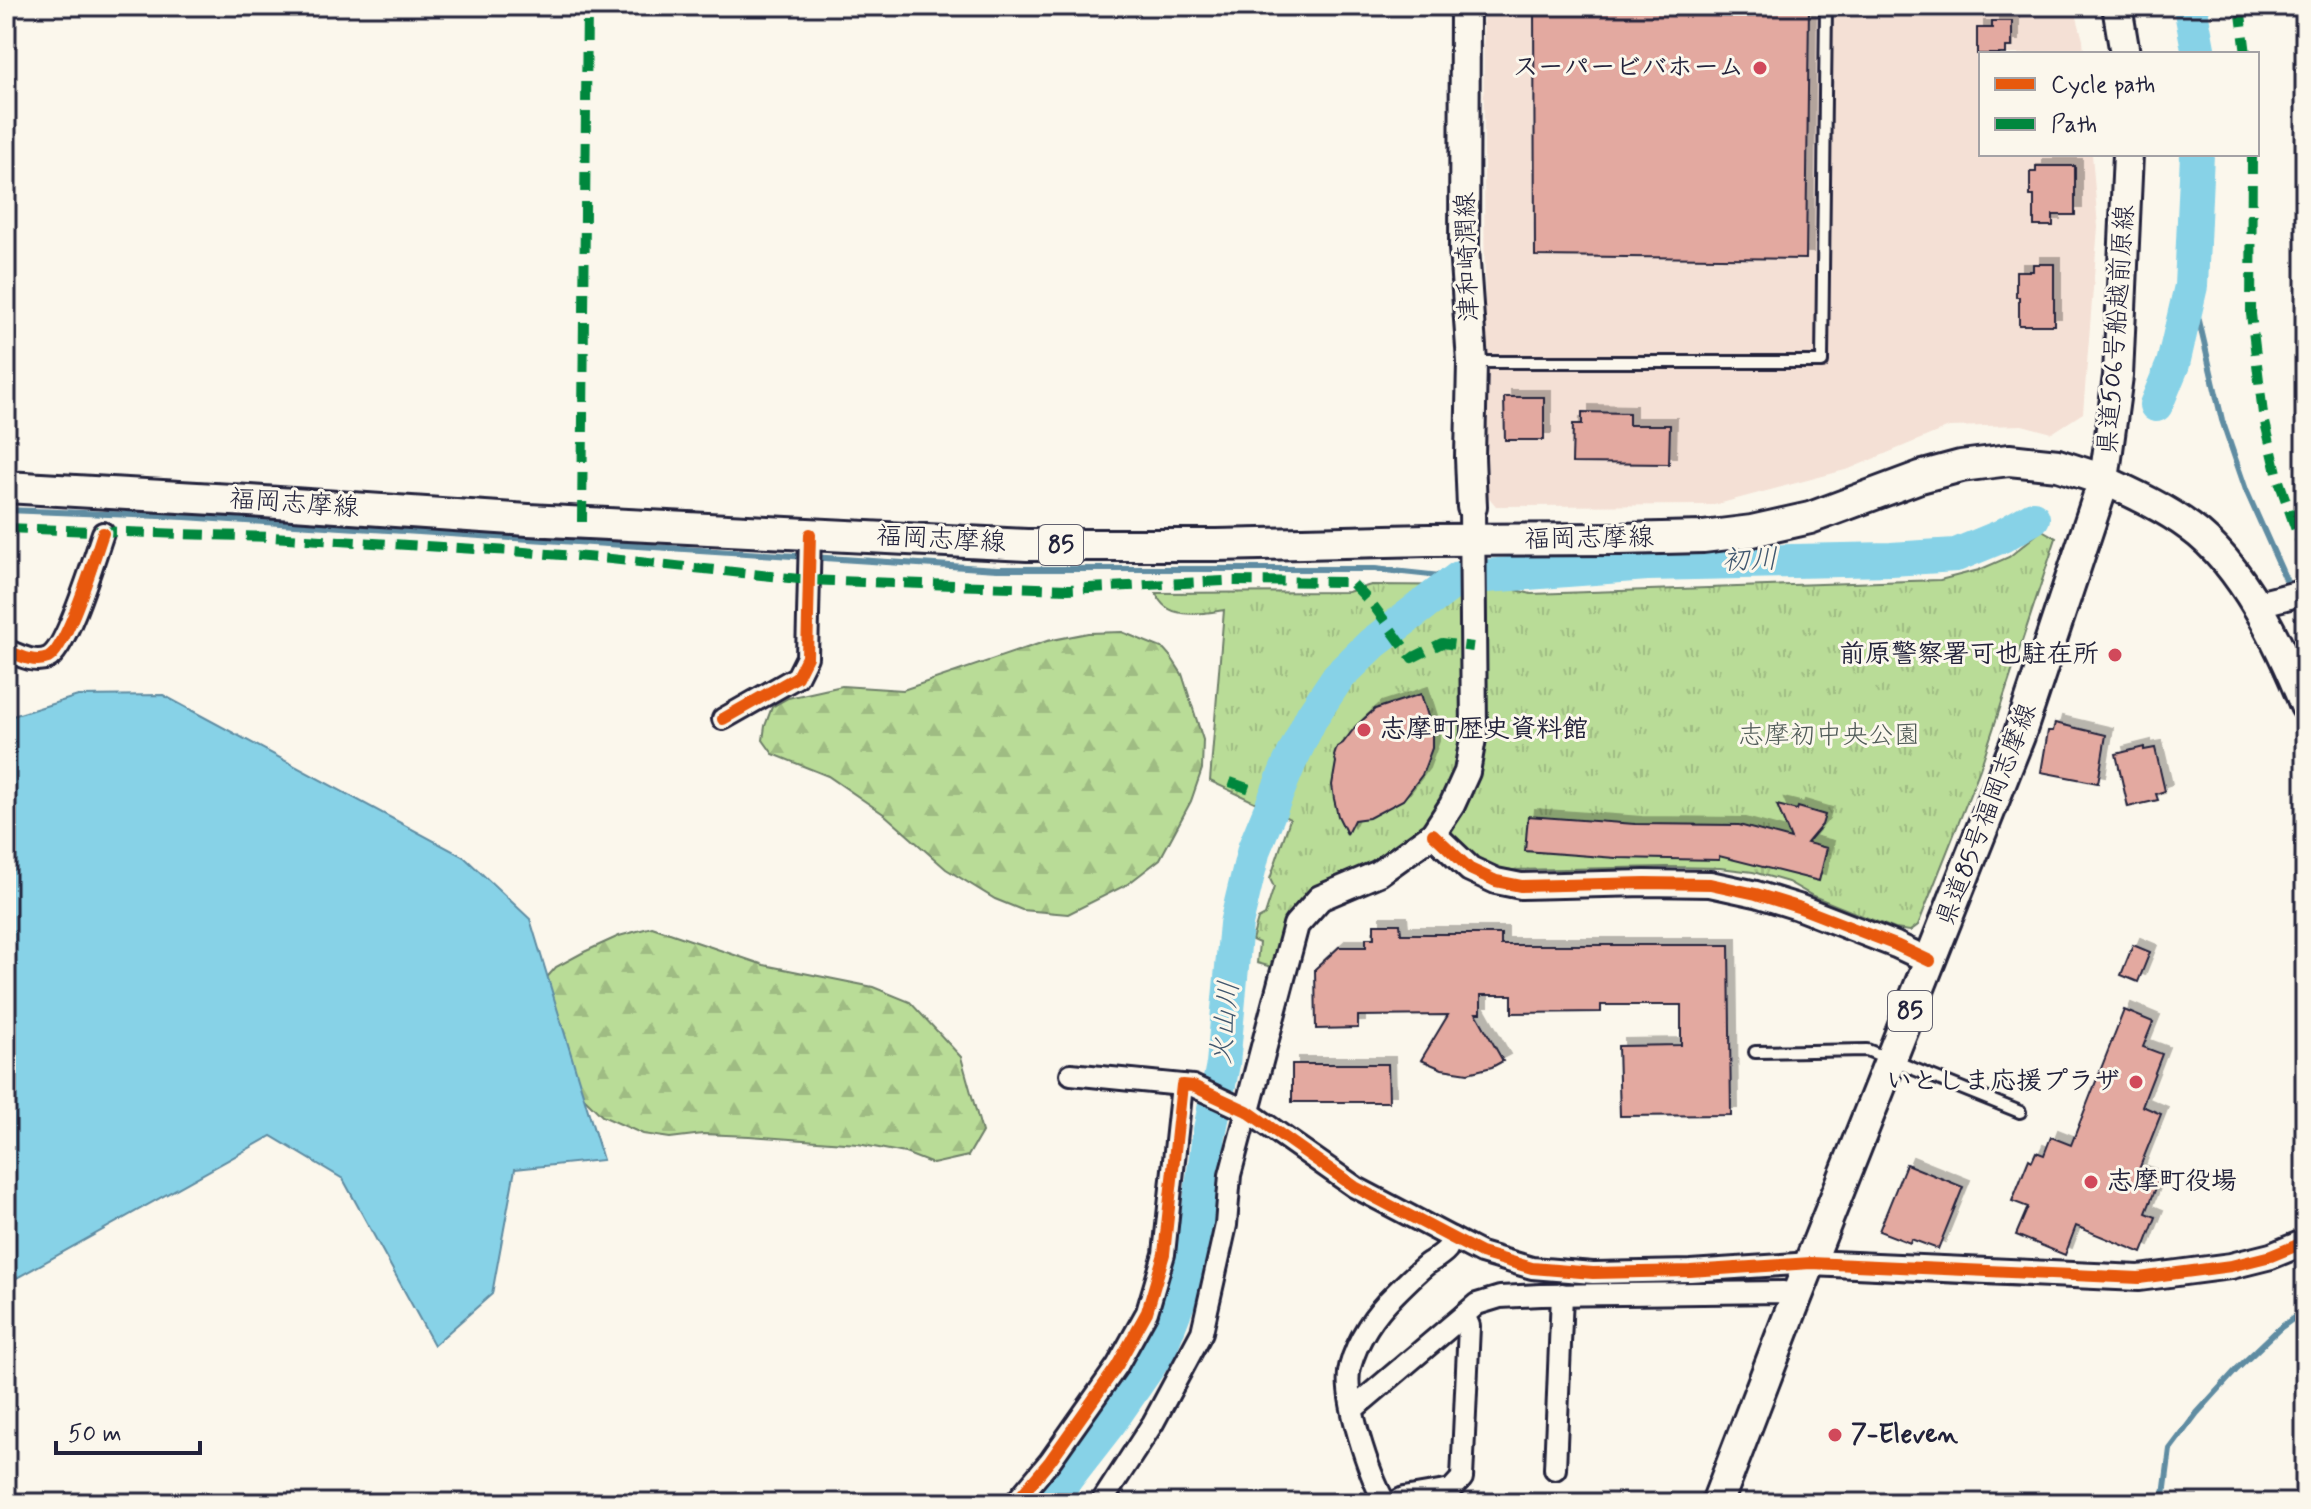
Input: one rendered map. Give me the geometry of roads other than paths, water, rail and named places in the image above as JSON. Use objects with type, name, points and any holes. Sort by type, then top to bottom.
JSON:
[{"type":"main road","name":"津和崎潤線","points":[[1465,6],[1464,248],[1472,362],[1472,507]]},
{"type":"main road","points":[[2117,6],[2125,52]]},
{"type":"main road","name":"県道506号船越前原線","points":[[2128,156],[2118,376],[2104,480],[2154,503],[2193,529],[2226,562],[2258,604],[2305,706]]},
{"type":"main road","name":"福岡志摩線","points":[[6,487],[810,539],[1043,545],[1217,545],[1703,537],[1752,531],[1810,518],[1920,477],[1961,466],[2009,460],[2058,465],[2104,480]]},
{"type":"main road","name":"県道85号福岡志摩線","points":[[1717,1503],[2019,736],[2104,480]]},
{"type":"street","points":[[1101,1503],[1153,1423],[1202,1332],[1226,1225],[1230,1175],[1242,1109],[1296,925],[1320,898],[1379,873],[1433,834],[1452,805],[1467,772],[1474,733],[1472,507]]},
{"type":"street","points":[[6,650],[27,659],[46,659],[59,650],[103,533]]},
{"type":"street","points":[[723,719],[797,677],[807,657],[810,539]]},
{"type":"street","points":[[2258,604],[2305,592]]},
{"type":"street","points":[[1433,834],[1470,869],[1496,881],[1521,886],[1710,884],[1798,907],[1930,961]]},
{"type":"street","points":[[1071,1074],[1188,1086],[1242,1109],[1355,1187],[1481,1253],[1532,1268],[1593,1273],[1690,1271],[1811,1263],[2139,1278],[2231,1266],[2271,1256],[2305,1242]]},
{"type":"street","points":[[1015,1503],[1050,1461],[1117,1366],[1147,1312],[1164,1254],[1188,1086]]},
{"type":"street","points":[[1385,1503],[1374,1484],[1353,1409],[1349,1370],[1358,1344],[1370,1324],[1391,1298],[1446,1250],[1452,1238]]},
{"type":"street","points":[[1353,1409],[1477,1304],[1500,1297],[1783,1292],[1796,1298]]},
{"type":"street","points":[[1555,1469],[1562,1294]]},
{"type":"street","points":[[1394,1503],[1404,1498],[1451,1490],[1462,1478],[1469,1326],[1464,1315]]},
{"type":"lane","points":[[1472,362],[1822,362],[1826,6]]},
{"type":"lane","points":[[1755,1052],[1867,1050],[2020,1112]]},
{"type":"water","points":[[163,695],[464,857],[530,919],[603,1160],[515,1169],[492,1294],[434,1345],[343,1179],[271,1136],[15,1279],[6,1317],[6,877],[12,871],[6,844],[6,718],[78,696]]},
{"type":"waterway","name":"初川","points":[[2190,6],[2199,52]]},
{"type":"waterway","name":"初川","points":[[2156,405],[2173,364],[2191,286],[2197,156]]},
{"type":"waterway","points":[[2191,286],[2222,420],[2246,490],[2291,591]]},
{"type":"waterway","points":[[6,510],[185,517],[997,569],[1375,569],[1459,578]]},
{"type":"waterway","name":"火山川","points":[[1047,1503],[1110,1422],[1159,1351],[1190,1272],[1209,1135],[1223,1064],[1236,924],[1254,849],[1312,716],[1338,677],[1373,643],[1459,578],[1647,564],[1956,555],[2002,536],[2033,518]]},
{"type":"waterway","points":[[2296,601],[2305,624]]},
{"type":"waterway","points":[[2163,1503],[2170,1449],[2197,1413],[2237,1369],[2280,1328],[2305,1310]]},
{"type":"place","name":"スーパービバホーム","points":[[1760,68]]},
{"type":"place","name":"前原警察署可也駐在所","points":[[2115,655]]},
{"type":"place","name":"志摩町歴史資料館","points":[[1364,730]]},
{"type":"place","name":"いとしま応援プラザ","points":[[2136,1082]]},
{"type":"place","name":"志摩町役場","points":[[2091,1182]]},
{"type":"place","name":"7-Eleven","points":[[1835,1435]]},
{"type":"park label","name":"志摩初中央公園","points":[[1829,736]]}]
